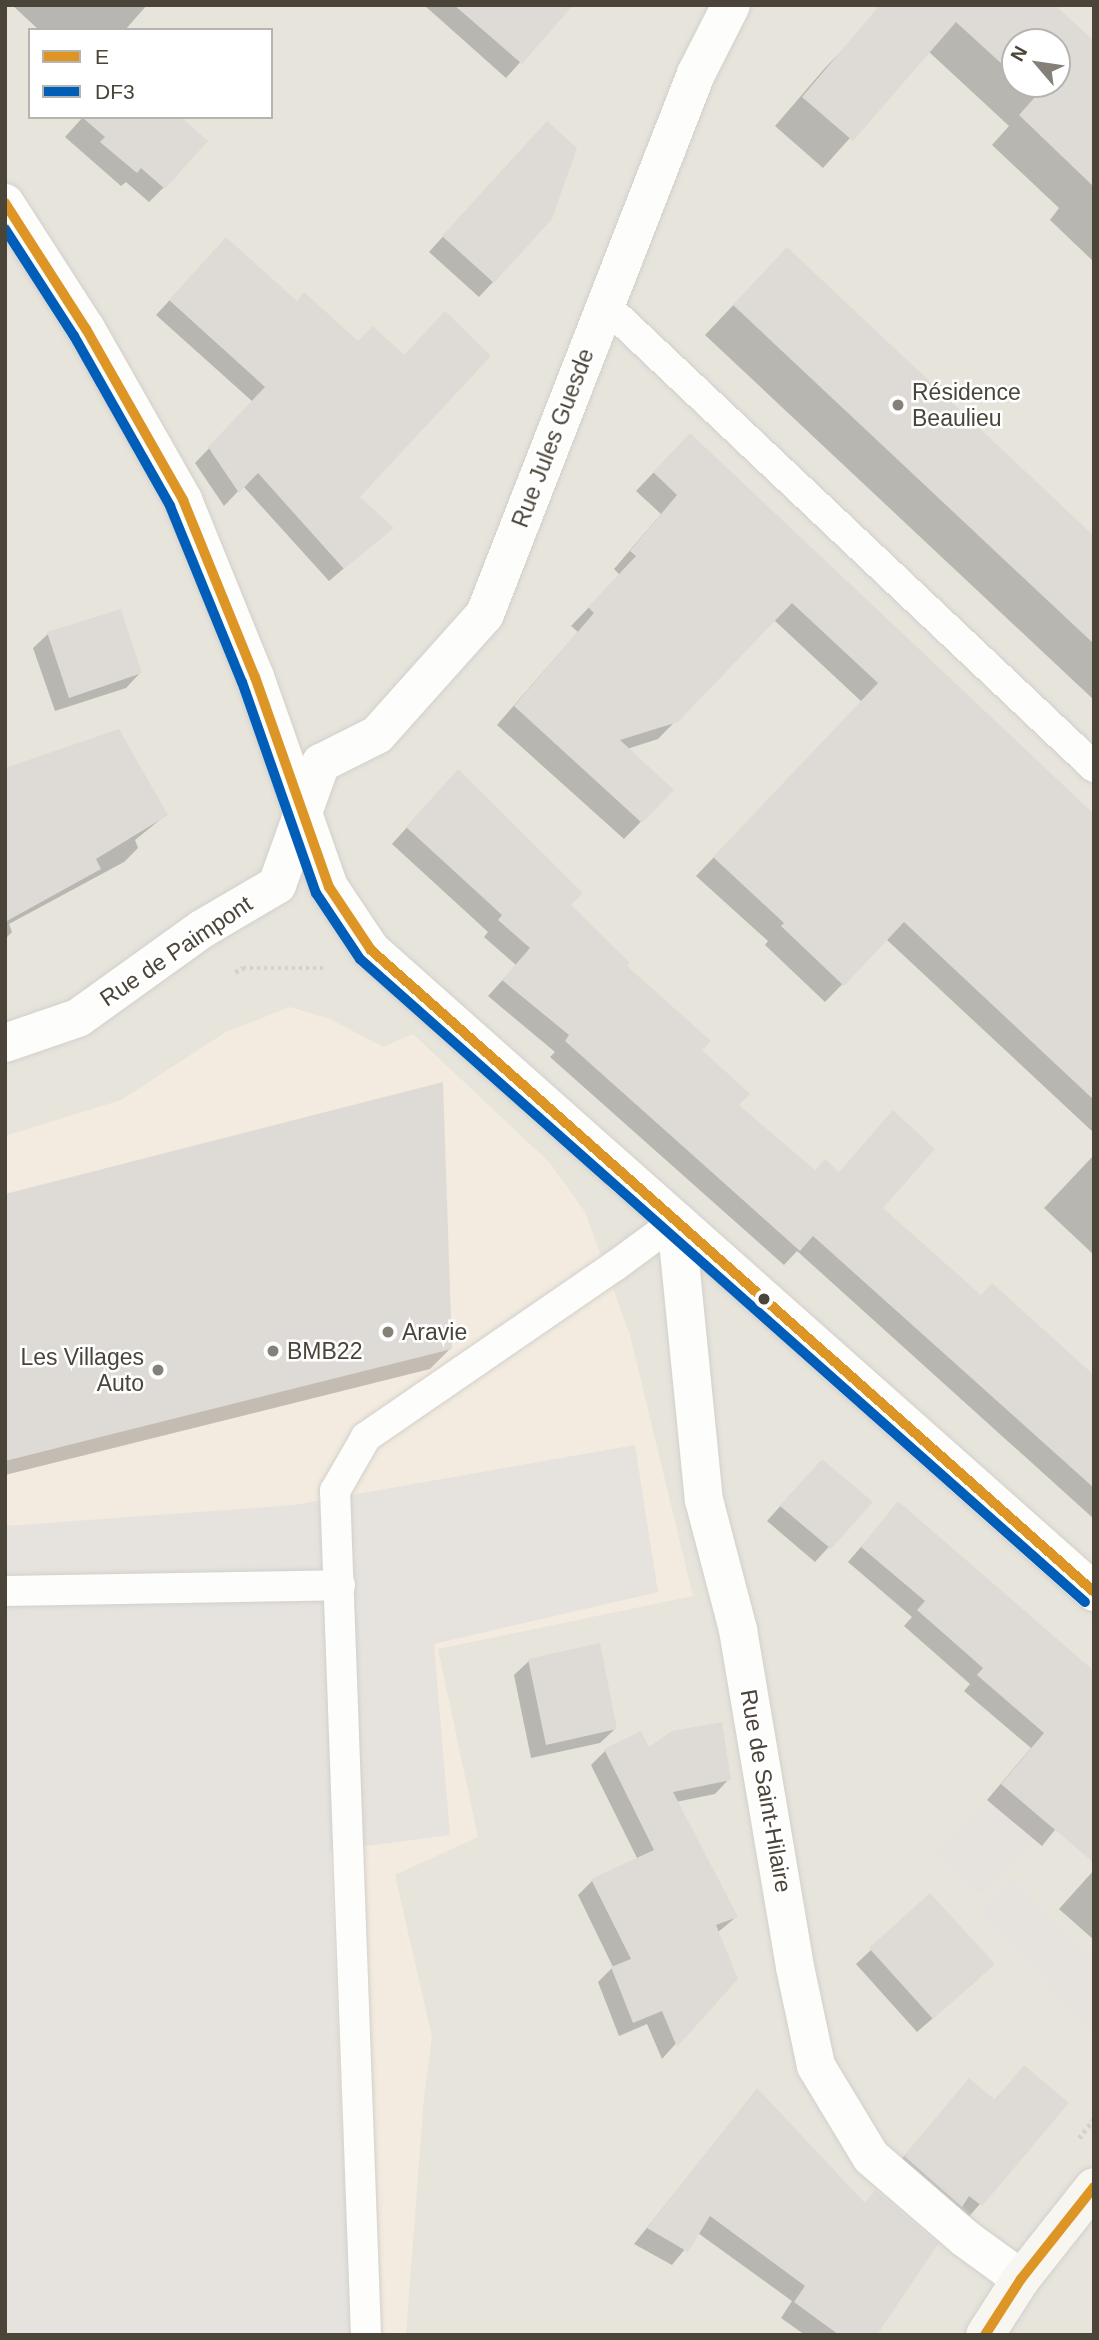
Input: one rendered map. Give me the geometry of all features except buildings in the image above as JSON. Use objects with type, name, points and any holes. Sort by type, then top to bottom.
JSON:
[{"type":"main road","points":[[985,2335],[1021,2279],[1094,2187]]},
{"type":"street","name":"Rue Jules Guesde","points":[[302,815],[321,763],[377,735],[485,614],[719,11]]},
{"type":"street","points":[[5,204],[86,329],[183,500],[255,677],[329,887],[371,950],[1094,1592]]},
{"type":"street","name":"Rue de Paimpont","points":[[5,1043],[78,1018],[202,929],[277,885],[302,815]]},
{"type":"street","name":"Rue de Saint-Hilaire","points":[[676,1221],[704,1500],[738,1630],[795,1967],[817,2066],[871,2157],[966,2239],[1021,2279]]},
{"type":"lane","points":[[605,305],[1094,767]]},
{"type":"lane","points":[[366,2335],[335,1491],[366,1437],[676,1221]]},
{"type":"lane","points":[[5,1591],[340,1585]]},
{"type":"path","points":[[230,974],[243,968],[329,968],[371,950]]},
{"type":"shaded area","points":[[5,5],[1094,5],[1094,2335],[5,2335]]},
{"type":"shaded area","points":[[290,1007],[330,1019],[383,1047],[413,1034],[550,1163],[585,1212],[630,1335],[693,1596],[438,1649],[478,1837],[395,1875],[432,2037],[424,2097],[406,2335],[5,2335],[5,1136],[121,1100],[226,1032]]},
{"type":"shaded area","points":[[635,1445],[658,1592],[434,1644],[450,1835],[330,1851],[351,2335],[5,2335],[5,1526],[294,1505]]},
{"type":"shaded area","points":[[999,1787],[1043,1829],[980,1895],[936,1853]]},
{"type":"shaded area","points":[[1013,1877],[1094,1964],[1094,2033],[978,1910]]},
{"type":"transit line","name":"E","points":[[5,203],[86,329],[183,500],[255,677],[329,887],[371,950],[1094,1592]]},
{"type":"transit line","name":"DF3","points":[[5,229],[74,336],[170,506],[242,682],[316,893],[360,959],[1085,1602]]},
{"type":"transit line","name":"E","points":[[985,2335],[1021,2279],[1094,2187]]},
{"type":"place","name":"Résidence Beaulieu","points":[[898,405]]},
{"type":"place","name":"Aravie","points":[[388,1332]]},
{"type":"place","name":"BMB22","points":[[273,1351]]},
{"type":"place","name":"Les Villages Auto","points":[[158,1370]]}]
